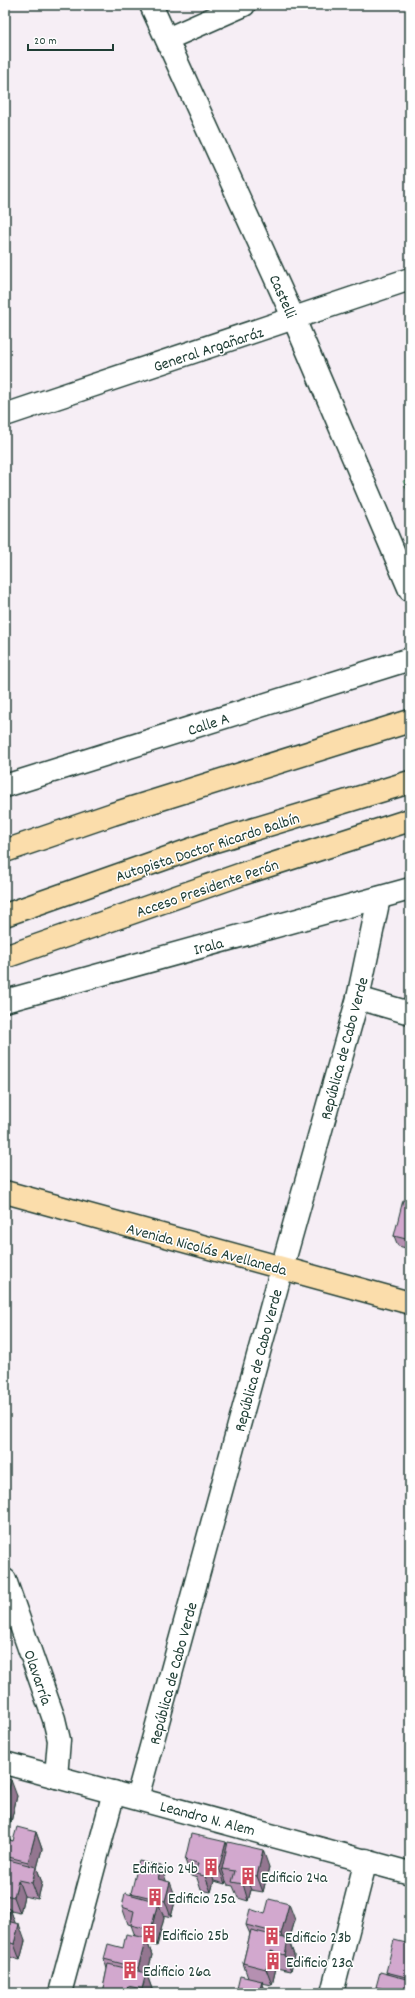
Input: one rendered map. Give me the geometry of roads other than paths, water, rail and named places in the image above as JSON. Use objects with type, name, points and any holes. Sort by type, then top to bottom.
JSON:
[{"type":"main road","points":[[5,851],[113,814],[410,721]]},
{"type":"main road","name":"Autopista Doctor Ricardo Balbín","points":[[5,915],[215,841],[410,782]]},
{"type":"main road","name":"Acceso Presidente Perón","points":[[5,958],[242,874],[410,820]]},
{"type":"main road","name":"Avenida Nicolás Avellaneda","points":[[5,1192],[410,1303]]},
{"type":"street","name":"Castelli","points":[[151,5],[294,319],[410,590]]},
{"type":"street","points":[[167,39],[244,5]]},
{"type":"street","name":"General Argañaráz","points":[[5,415],[410,279]]},
{"type":"street","name":"Calle A","points":[[5,786],[410,659]]},
{"type":"street","name":"Irala","points":[[5,1001],[410,889]]},
{"type":"street","name":"República de Cabo Verde","points":[[137,1798],[282,1268],[358,998],[379,898]]},
{"type":"street","points":[[358,998],[410,1012]]},
{"type":"street","name":"Olavarría","points":[[5,1580],[54,1719],[59,1740],[56,1777]]},
{"type":"street","name":"Leandro N. Alem","points":[[5,1763],[410,1873]]},
{"type":"street","points":[[60,1993],[114,1792]]},
{"type":"street","points":[[332,1993],[366,1860]]},
{"type":"place","name":"Edificio 24b","points":[[211,1867]]},
{"type":"place","name":"Edificio 24a","points":[[248,1876]]},
{"type":"place","name":"Edificio 25a","points":[[155,1897]]},
{"type":"place","name":"Edificio 25b","points":[[149,1934]]},
{"type":"place","name":"Edificio 23b","points":[[272,1936]]},
{"type":"place","name":"Edificio 23a","points":[[273,1961]]},
{"type":"place","name":"Edificio 26a","points":[[130,1970]]}]
